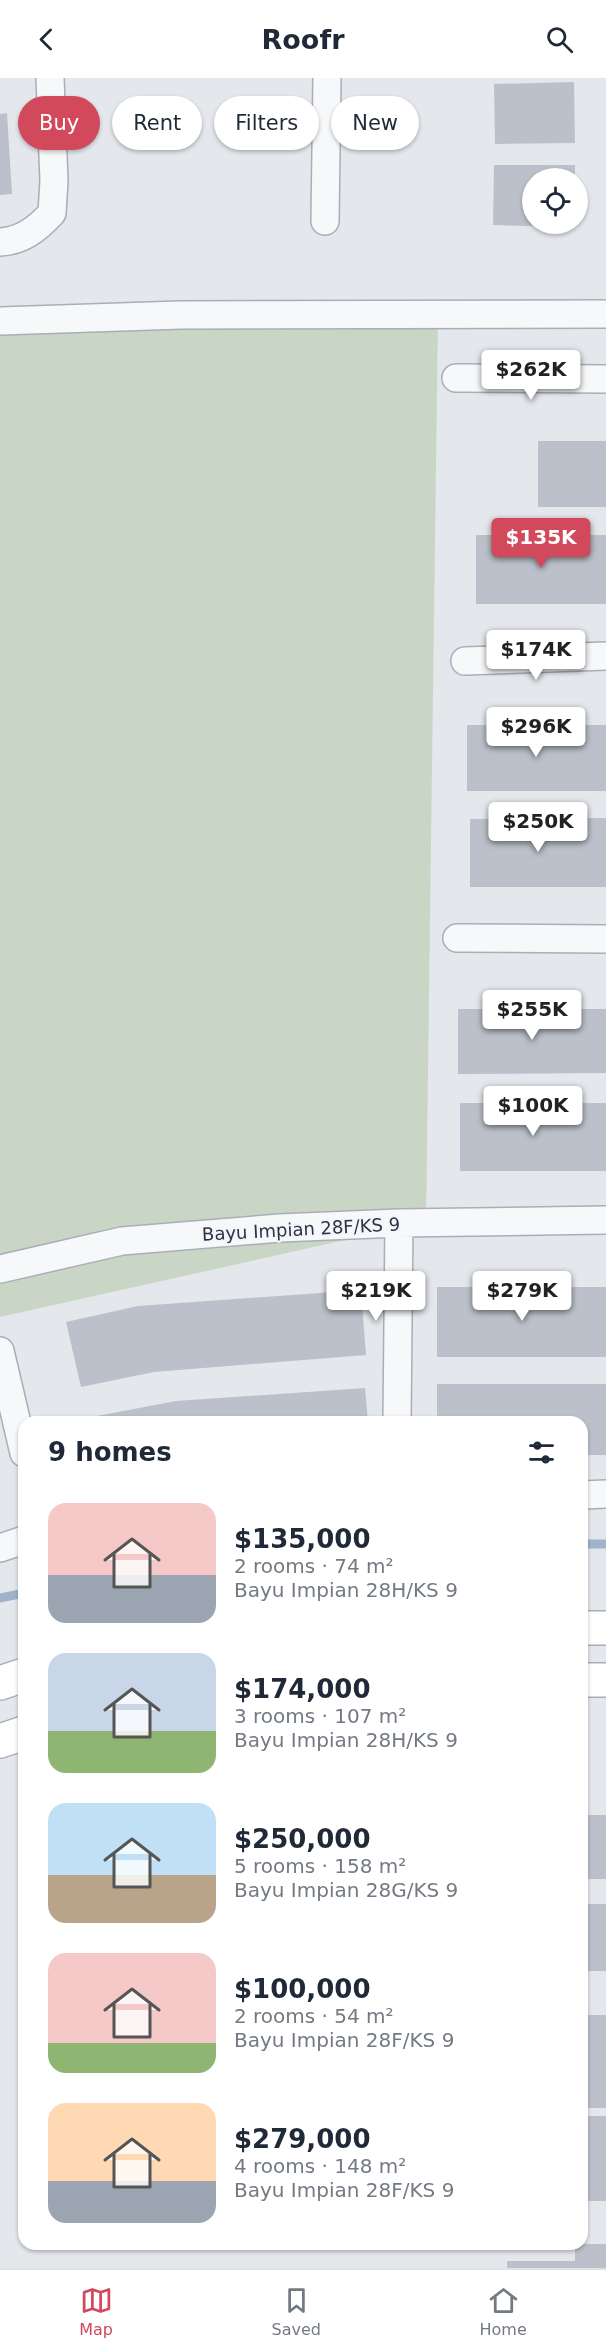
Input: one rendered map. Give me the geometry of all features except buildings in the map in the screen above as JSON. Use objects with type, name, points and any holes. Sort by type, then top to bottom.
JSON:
[{"type":"street","points":[[0,242],[13,242],[37,229],[52,213],[54,181],[50,78]]},
{"type":"street","points":[[325,221],[327,78]]},
{"type":"street","points":[[0,321],[180,315],[606,314]]},
{"type":"street","points":[[456,378],[606,379]]},
{"type":"street","points":[[465,661],[606,656]]},
{"type":"street","points":[[457,938],[606,939]]},
{"type":"street","name":"Bayu Impian 28F/KS 9","points":[[0,1269],[122,1240],[280,1228],[399,1223],[606,1220]]},
{"type":"street","points":[[397,1416],[399,1223]]},
{"type":"street","points":[[0,1351],[18,1428]]},
{"type":"street","points":[[588,1494],[606,1494]]},
{"type":"street","points":[[0,1548],[18,1542]]},
{"type":"street","points":[[588,1628],[606,1628]]},
{"type":"street","points":[[0,1683],[18,1677]]},
{"type":"street","points":[[588,1680],[606,1680]]},
{"type":"street","points":[[0,1741],[18,1736]]},
{"type":"green space","points":[[438,314],[426,1222],[0,1317],[0,329]]},
{"type":"waterway","points":[[588,1544],[606,1544]]},
{"type":"waterway","points":[[0,1598],[18,1594]]}]
